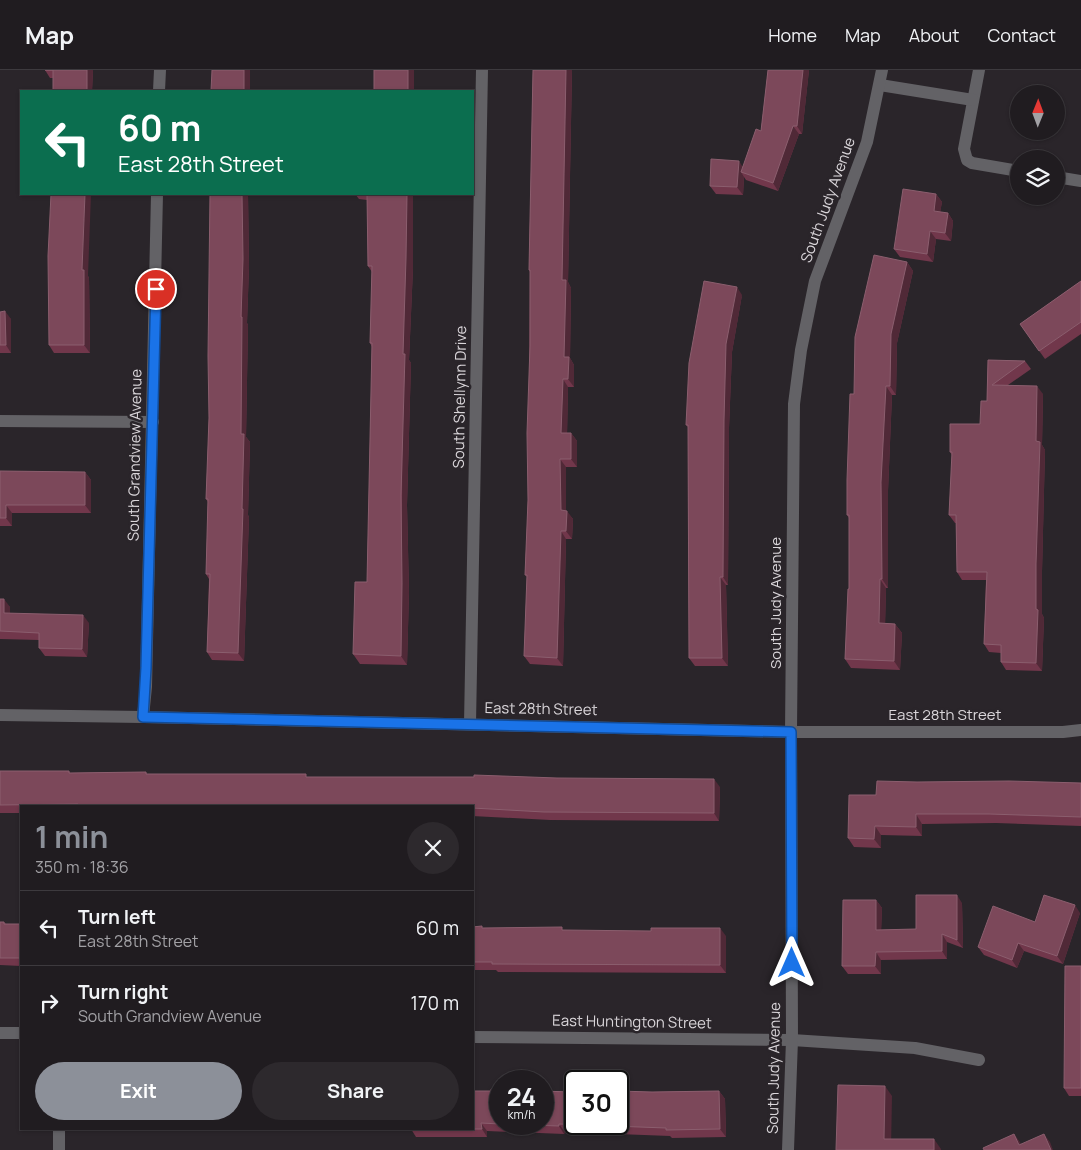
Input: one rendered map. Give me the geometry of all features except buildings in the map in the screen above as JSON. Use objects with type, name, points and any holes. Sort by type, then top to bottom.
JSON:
[{"type":"street","points":[[159,90],[160,70]]},
{"type":"street","name":"South Shellynn Drive","points":[[470,724],[482,70]]},
{"type":"street","name":"South Judy Avenue","points":[[788,1150],[792,1040],[791,732],[794,404],[801,350],[815,281],[867,142],[882,70]]},
{"type":"street","points":[[979,70],[964,149],[967,160],[972,163],[1010,169]]},
{"type":"street","points":[[880,86],[973,100]]},
{"type":"street","points":[[1065,178],[1081,180]]},
{"type":"street","name":"South Grandview Avenue","points":[[143,717],[146,677],[153,422],[157,195]]},
{"type":"street","points":[[0,421],[153,422]]},
{"type":"street","name":"East 28th Street","points":[[0,716],[143,717],[791,732],[1063,732],[1081,730]]},
{"type":"street","points":[[0,1033],[20,1033]]},
{"type":"street","name":"East Huntington Street","points":[[474,1037],[792,1040],[915,1048],[979,1060]]},
{"type":"street","points":[[59,1150],[60,1130]]},
{"type":"route","points":[[156,289],[146,687],[143,717],[791,732],[792,963]]}]
